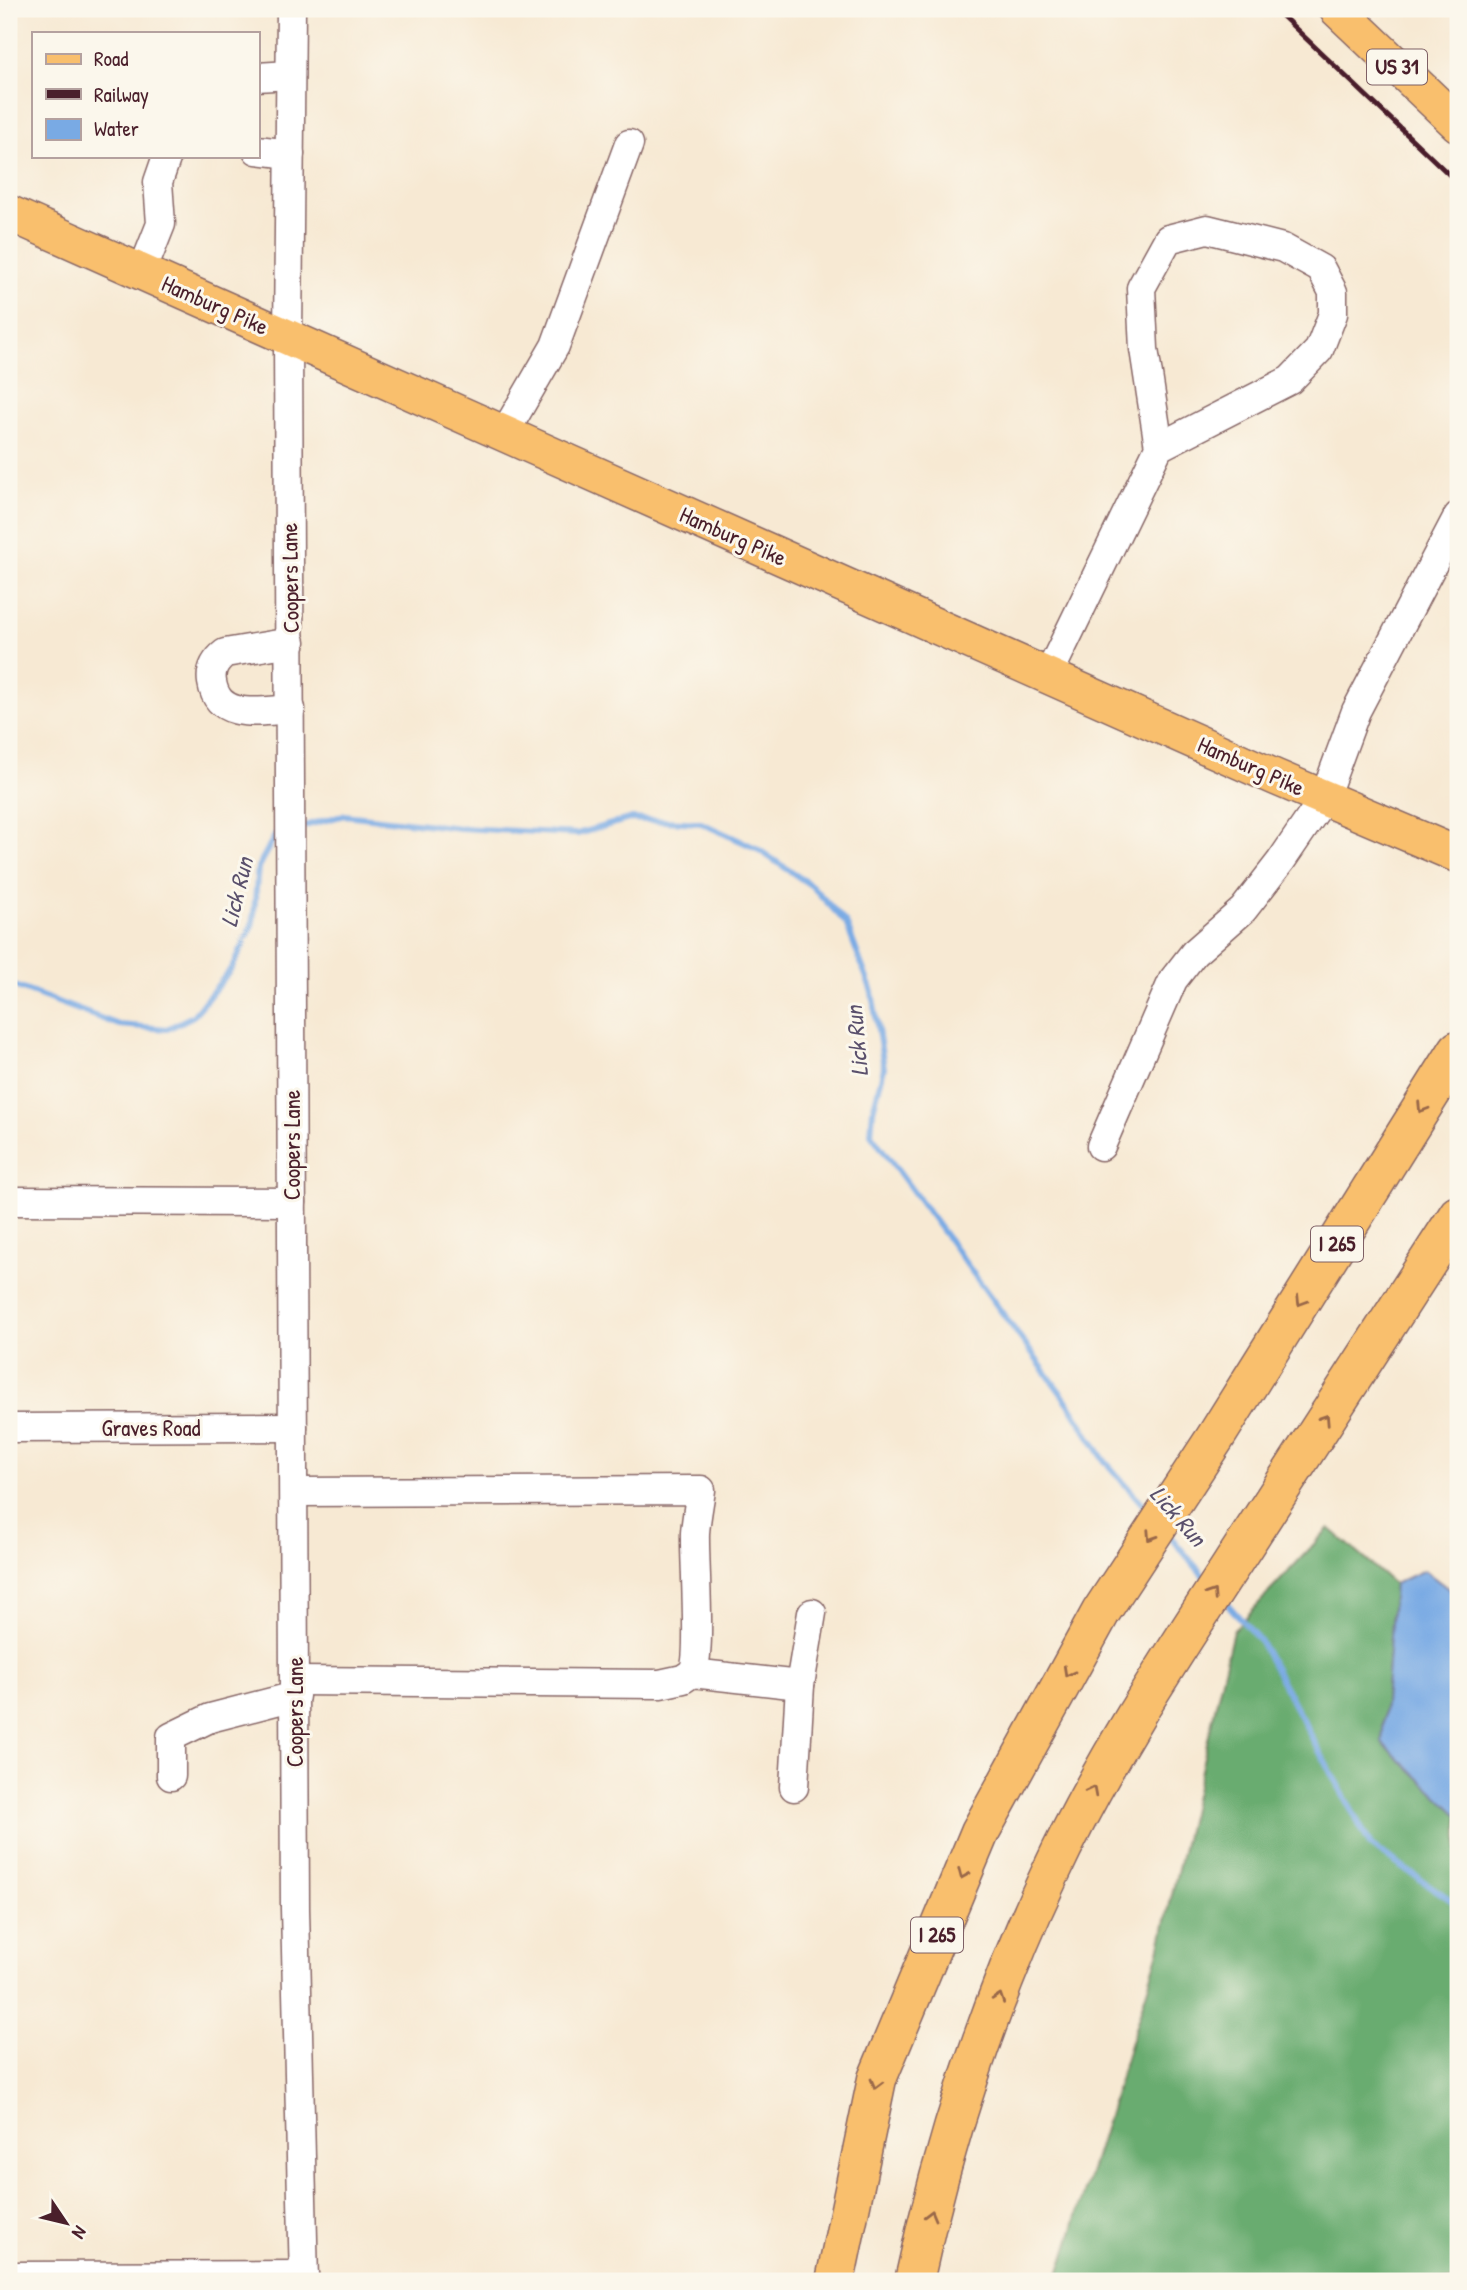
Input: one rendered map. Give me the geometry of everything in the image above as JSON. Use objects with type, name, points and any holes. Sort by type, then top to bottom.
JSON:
[{"type":"highway","name":"I 265","points":[[835,2281],[877,2079],[980,1832],[1101,1612],[1215,1438],[1458,1050]]},
{"type":"highway","points":[[914,2281],[957,2118],[1004,1984],[1049,1875],[1099,1777],[1175,1651],[1458,1215]]},
{"type":"main road","name":"US 31","points":[[1337,9],[1458,124]]},
{"type":"main road","name":"Hamburg Pike","points":[[9,213],[1048,676],[1458,855]]},
{"type":"street","name":"Coopers Lane","points":[[290,9],[288,338],[295,1909],[304,2278]]},
{"type":"street","points":[[259,77],[290,75]]},
{"type":"street","points":[[504,434],[555,346],[629,144]]},
{"type":"street","points":[[259,150],[290,154]]},
{"type":"street","points":[[142,272],[161,224],[158,182],[166,158]]},
{"type":"street","points":[[1048,676],[1159,447],[1143,349],[1141,288],[1168,239],[1207,229],[1283,248],[1321,269],[1333,292],[1334,314],[1319,350],[1290,380],[1159,447]]},
{"type":"street","points":[[1101,1146],[1173,980],[1194,953],[1243,910],[1282,862],[1324,798],[1356,711],[1458,516]]},
{"type":"street","points":[[291,642],[225,653],[216,659],[211,674],[214,696],[226,708],[243,712],[291,709]]},
{"type":"street","points":[[9,1201],[292,1202]]},
{"type":"street","name":"Graves Road","points":[[9,1428],[293,1427]]},
{"type":"street","points":[[171,1776],[171,1737],[210,1718],[295,1688],[660,1684],[683,1679],[696,1668],[698,1646],[694,1598],[695,1531],[701,1490],[295,1492]]},
{"type":"street","points":[[793,1787],[800,1685],[812,1613]]},
{"type":"street","points":[[692,1673],[800,1685]]},
{"type":"street","points":[[9,2276],[304,2278]]},
{"type":"green space","points":[[1329,1528],[1394,1584],[1382,1743],[1458,1815],[1458,2281],[1057,2281],[1159,1951],[1233,1631]]},
{"type":"water","points":[[1424,1570],[1458,1596],[1458,1815],[1382,1743],[1394,1584]]},
{"type":"waterway","name":"Lick Run","points":[[297,828],[344,815],[460,828],[577,834],[629,819],[701,823],[756,848],[812,886],[846,923],[872,992],[884,1068],[873,1110],[871,1134],[1069,1404],[1104,1460],[1150,1513]]},
{"type":"waterway","name":"Lick Run","points":[[9,984],[119,1025],[167,1029],[193,1016],[232,968],[253,923],[258,867],[276,834],[283,832]]},
{"type":"waterway","name":"Lick Run","points":[[1169,1535],[1207,1580]]},
{"type":"waterway","name":"Lick Run","points":[[1223,1599],[1259,1640],[1371,1846],[1454,1902],[1458,1963]]},
{"type":"railway","points":[[1275,9],[1458,183]]}]
